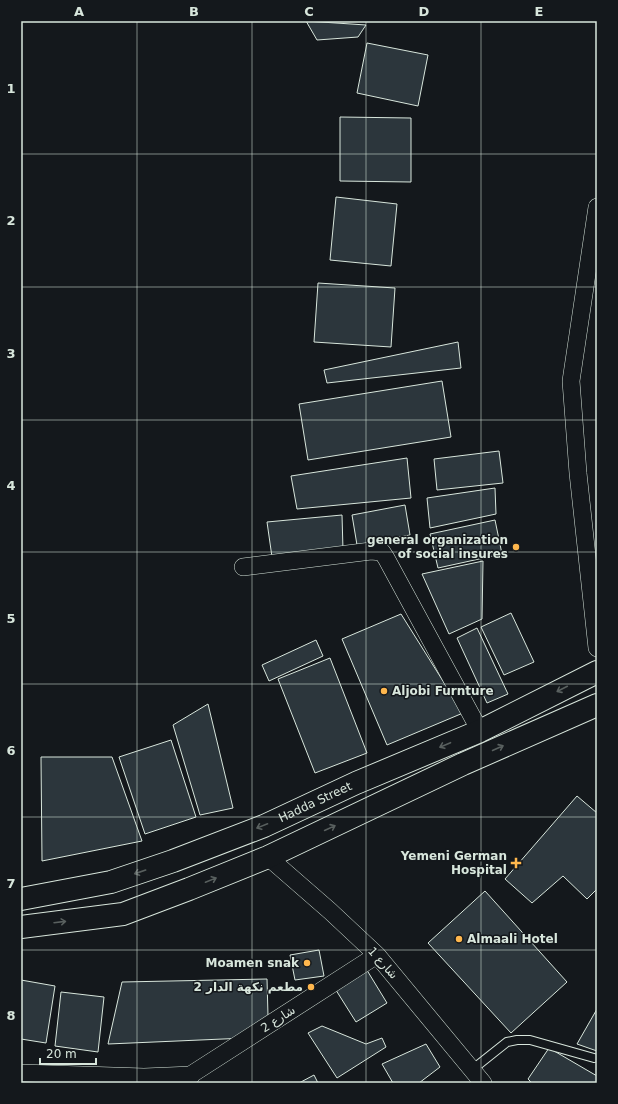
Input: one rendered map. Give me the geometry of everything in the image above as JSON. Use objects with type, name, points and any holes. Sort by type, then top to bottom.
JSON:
[{"type":"main road","name":"Hadda Street","points":[[21,899],[111,882],[173,861],[264,826],[356,783],[480,731],[597,672]]},
{"type":"main road","points":[[21,927],[122,914],[189,889],[268,857],[463,764],[597,705]]},
{"type":"main road","points":[[173,861],[189,889]]},
{"type":"street","points":[[597,207],[571,381],[578,473],[597,648]]},
{"type":"street","points":[[243,568],[371,551],[382,552],[480,731]]},
{"type":"street","name":"شارع 1","points":[[268,857],[330,911],[377,955],[470,1076],[483,1083]]},
{"type":"street","name":"شارع 2","points":[[185,1079],[377,955]]},
{"type":"street","points":[[21,1073],[185,1079]]},
{"type":"lane","points":[[470,1076],[507,1042],[517,1040],[530,1040],[594,1058]]},
{"type":"building","points":[[306,21],[366,25],[358,37],[317,40]]},
{"type":"building","points":[[367,43],[428,55],[418,106],[357,93]]},
{"type":"building","points":[[340,117],[411,118],[411,182],[340,181]]},
{"type":"building","points":[[336,197],[397,204],[391,266],[330,260]]},
{"type":"building","points":[[318,283],[395,288],[391,347],[314,342]]},
{"type":"building","points":[[458,342],[461,368],[327,383],[324,370]]},
{"type":"building","points":[[442,381],[451,437],[308,460],[299,404]]},
{"type":"building","points":[[499,451],[503,483],[437,490],[434,459]]},
{"type":"building","points":[[407,458],[411,498],[297,509],[291,476]]},
{"type":"building","points":[[495,488],[496,514],[430,528],[427,498]]},
{"type":"building","points":[[405,505],[410,535],[357,545],[352,515]]},
{"type":"building","points":[[342,515],[343,550],[272,557],[267,522]]},
{"type":"building","points":[[495,520],[502,554],[438,568],[430,534]]},
{"type":"building","points":[[483,561],[482,619],[449,634],[422,574]]},
{"type":"building","points":[[511,613],[534,662],[504,675],[481,627]]},
{"type":"building","points":[[401,614],[463,713],[387,745],[342,639]]},
{"type":"building","points":[[477,628],[508,694],[487,703],[457,638]]},
{"type":"building","points":[[316,640],[323,656],[269,681],[262,665]]},
{"type":"building","points":[[330,658],[367,753],[315,773],[278,679]]},
{"type":"building","points":[[208,704],[233,808],[200,815],[173,725]]},
{"type":"building","points":[[171,740],[196,817],[145,834],[119,757]]},
{"type":"building","points":[[41,757],[112,757],[142,841],[42,861]]},
{"type":"building","points":[[577,796],[597,813],[597,889],[587,899],[563,876],[532,903],[505,879]]},
{"type":"building","points":[[485,891],[567,982],[511,1033],[428,943]]},
{"type":"building","points":[[319,950],[324,976],[295,980],[290,955]]},
{"type":"building","points":[[365,967],[387,1003],[356,1022],[334,987]]},
{"type":"building","points":[[267,979],[268,1016],[246,1038],[108,1044],[122,982]]},
{"type":"building","points":[[21,980],[55,986],[46,1043],[21,1039]]},
{"type":"building","points":[[61,992],[104,997],[98,1052],[55,1046]]},
{"type":"building","points":[[597,1009],[597,1051],[577,1044]]},
{"type":"building","points":[[322,1026],[366,1044],[382,1038],[386,1047],[337,1078],[308,1033]]},
{"type":"building","points":[[426,1044],[440,1067],[419,1083],[393,1083],[382,1064]]},
{"type":"building","points":[[549,1048],[597,1076],[597,1083],[532,1083],[528,1079]]},
{"type":"building","points":[[314,1075],[318,1083],[299,1083]]},
{"type":"place","name":"general organization of social insures","points":[[516,547]]},
{"type":"place","name":"Aljobi Furnture","points":[[384,691]]},
{"type":"place","name":"Yemeni German Hospital","points":[[516,863]]},
{"type":"place","name":"Almaali Hotel","points":[[459,939]]},
{"type":"place","name":"Moamen snak","points":[[307,963]]},
{"type":"place","name":"مطعم نكهة الدار 2","points":[[311,987]]}]
